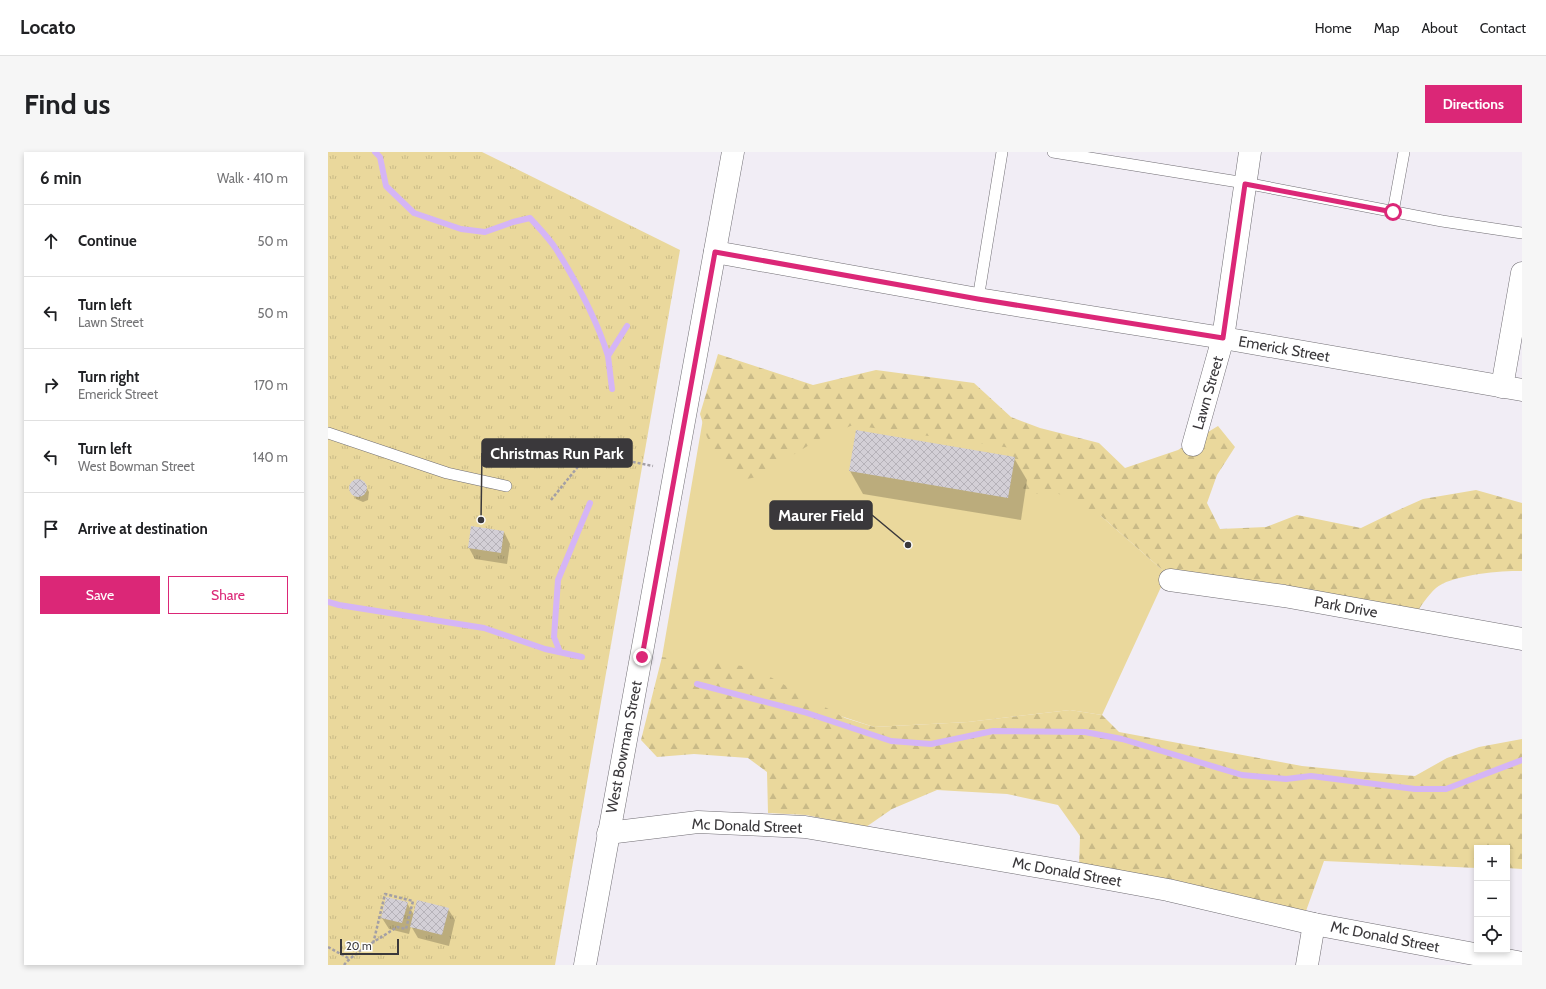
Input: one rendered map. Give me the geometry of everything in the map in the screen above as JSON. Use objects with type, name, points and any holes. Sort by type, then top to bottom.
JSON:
[{"type":"street","name":"West Bowman Street","points":[[585,965],[733,152]]},
{"type":"street","name":"Lawn Street","points":[[1193,445],[1223,338],[1250,152]]},
{"type":"street","name":"Emerick Street","points":[[715,252],[978,299],[1223,338],[1512,388]]},
{"type":"street","points":[[1512,388],[1522,273]]},
{"type":"street","name":"Park Drive","points":[[1170,580],[1284,596],[1522,639]]},
{"type":"street","name":"Mc Donald Street","points":[[608,833],[698,822],[805,827],[1168,890],[1314,924],[1522,963]]},
{"type":"street","points":[[1307,965],[1314,924]]},
{"type":"lane","points":[[978,299],[1002,152]]},
{"type":"lane","points":[[1053,152],[1090,155],[1442,221],[1522,233]]},
{"type":"lane","points":[[1393,212],[1404,152]]},
{"type":"lane","points":[[328,433],[447,473],[506,486]]},
{"type":"path","points":[[551,500],[589,453],[654,466]]},
{"type":"path","points":[[344,965],[350,959],[373,944],[397,927],[406,929],[413,901],[385,894],[373,944]]},
{"type":"path","points":[[328,947],[350,959]]},
{"type":"green space","points":[[328,152],[482,152],[680,250],[555,965],[328,965]]},
{"type":"green space","points":[[718,354],[813,385],[876,370],[974,383],[1011,417],[1040,428],[1099,443],[1125,468],[1178,450],[1218,426],[1235,447],[1217,475],[1207,503],[1220,529],[1266,527],[1297,515],[1361,528],[1423,499],[1476,490],[1522,503],[1522,571],[1503,571],[1477,574],[1443,583],[1430,594],[1415,615],[1167,574],[1101,516],[1059,494],[1026,494],[1019,479],[1011,448],[853,425],[819,439],[757,477],[736,481],[720,460],[707,437],[700,414]]},
{"type":"green space","points":[[709,384],[1020,432],[1101,516],[1167,574],[1102,715],[1070,710],[968,722],[874,727],[662,657]]},
{"type":"green space","points":[[662,657],[752,667],[845,718],[874,727],[968,722],[1070,710],[1102,715],[1119,732],[1302,766],[1415,776],[1447,758],[1479,747],[1522,739],[1522,869],[1510,868],[1510,845],[1474,845],[1474,868],[1324,861],[1306,911],[1079,866],[1080,836],[1058,805],[1007,794],[937,790],[892,809],[866,827],[806,815],[768,813],[767,772],[748,758],[694,754],[657,757],[641,740]]},
{"type":"building","points":[[856,430],[1015,457],[1008,498],[849,471]]},
{"type":"building","points":[[358,479],[364,482],[367,488],[364,494],[358,497],[352,494],[349,488],[352,482]]},
{"type":"building","points":[[471,526],[504,531],[501,553],[468,548]]},
{"type":"building","points":[[386,897],[408,902],[402,923],[381,918]]},
{"type":"building","points":[[417,900],[449,908],[442,935],[410,927]]},
{"type":"waterway","points":[[375,152],[380,157],[386,186],[414,213],[461,229],[485,232],[513,222],[530,218],[553,245],[571,274],[592,315],[608,356]]},
{"type":"waterway","points":[[612,389],[608,356],[627,326]]},
{"type":"waterway","points":[[560,652],[554,637],[558,580],[590,503]]},
{"type":"waterway","points":[[328,602],[484,628],[545,649],[582,657]]},
{"type":"waterway","points":[[697,684],[804,712],[891,741],[931,744],[993,731],[1085,732],[1122,739],[1242,775],[1286,779],[1311,776],[1415,789],[1446,789],[1522,760]]},
{"type":"place","name":"Christmas Run Park","points":[[481,520]]},
{"type":"place","name":"Maurer Field","points":[[908,545]]},
{"type":"route","points":[[642,657],[715,252],[978,299],[1223,338],[1245,184],[1393,212]]}]
